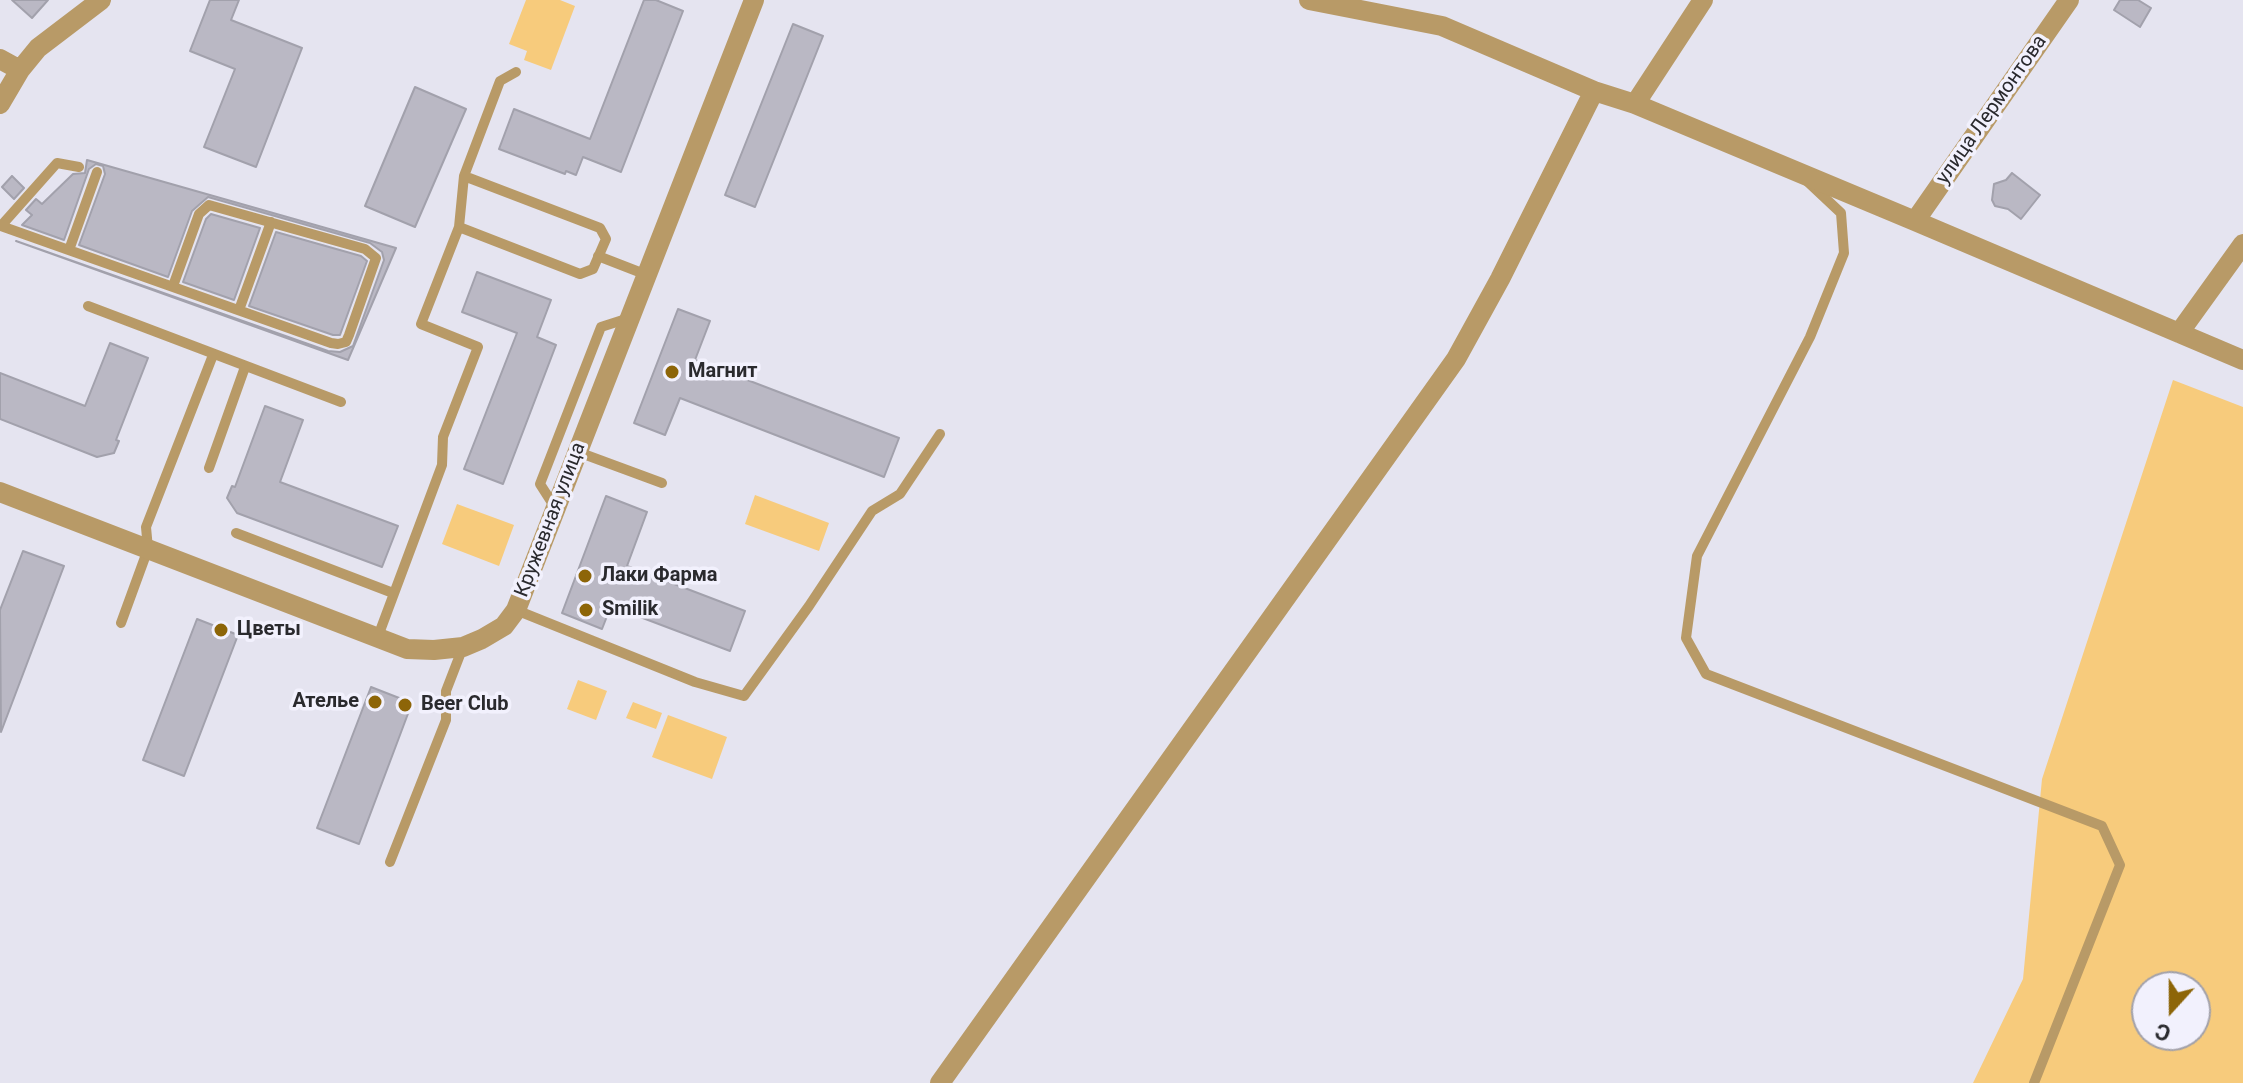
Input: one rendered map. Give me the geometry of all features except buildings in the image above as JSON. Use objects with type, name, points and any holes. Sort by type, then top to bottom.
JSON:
[{"type":"street","points":[[0,104],[20,70],[38,48],[101,0]]},
{"type":"street","name":"Кружевная улица","points":[[0,492],[407,649],[463,647],[504,626],[516,610],[754,0]]},
{"type":"street","points":[[1309,0],[1442,26],[2243,360]]},
{"type":"street","points":[[1635,104],[1703,0]]},
{"type":"street","name":"улица Лермонтова","points":[[1915,221],[2069,0]]},
{"type":"street","points":[[0,59],[20,70]]},
{"type":"street","points":[[940,1083],[1456,359],[1500,279],[1594,91]]},
{"type":"street","points":[[2179,333],[2243,244]]},
{"type":"lane","points":[[377,639],[442,465],[443,437],[478,347],[421,324],[459,227],[464,176],[500,81],[516,72]]},
{"type":"lane","points":[[79,167],[57,163],[0,225],[239,310],[338,344],[346,342],[376,258],[365,249],[209,205],[203,209],[173,286]]},
{"type":"lane","points":[[69,250],[97,172]]},
{"type":"lane","points":[[1801,175],[1841,213],[1844,253],[1810,337],[1697,556],[1686,638],[1706,674],[2102,826],[2120,865],[2034,1083]]},
{"type":"lane","points":[[459,227],[580,274],[593,269],[606,239],[600,228],[464,176]]},
{"type":"lane","points":[[239,310],[271,222]]},
{"type":"lane","points":[[598,256],[647,275]]},
{"type":"lane","points":[[88,306],[341,402]]},
{"type":"lane","points":[[556,509],[540,484],[601,327],[630,318]]},
{"type":"lane","points":[[121,623],[148,549],[146,527],[213,355]]},
{"type":"lane","points":[[209,468],[245,367]]},
{"type":"lane","points":[[516,610],[695,682],[744,696],[792,631],[872,511],[900,494],[940,434]]},
{"type":"lane","points":[[578,452],[662,483]]},
{"type":"lane","points":[[236,533],[393,593]]},
{"type":"lane","points":[[390,862],[446,720],[446,691],[463,647]]},
{"type":"shaded area","points":[[526,0],[560,0],[575,6],[551,70],[524,60],[527,51],[509,44]]},
{"type":"shaded area","points":[[2173,380],[2243,407],[2243,1083],[1973,1083],[2023,979],[2042,779]]},
{"type":"shaded area","points":[[755,495],[829,523],[819,551],[745,524]]},
{"type":"shaded area","points":[[457,504],[514,525],[499,566],[442,544]]},
{"type":"shaded area","points":[[578,680],[607,691],[596,720],[567,709]]},
{"type":"shaded area","points":[[633,702],[662,713],[656,729],[626,718]]},
{"type":"shaded area","points":[[668,715],[727,737],[712,779],[652,757]]},
{"type":"place","name":"Магнит","points":[[672,372]]},
{"type":"place","name":"Лаки Фарма","points":[[585,576]]},
{"type":"place","name":"Smilik","points":[[586,610]]},
{"type":"place","name":"Цветы","points":[[221,630]]},
{"type":"place","name":"Ателье","points":[[375,702]]},
{"type":"place","name":"Beer Club","points":[[405,705]]}]
